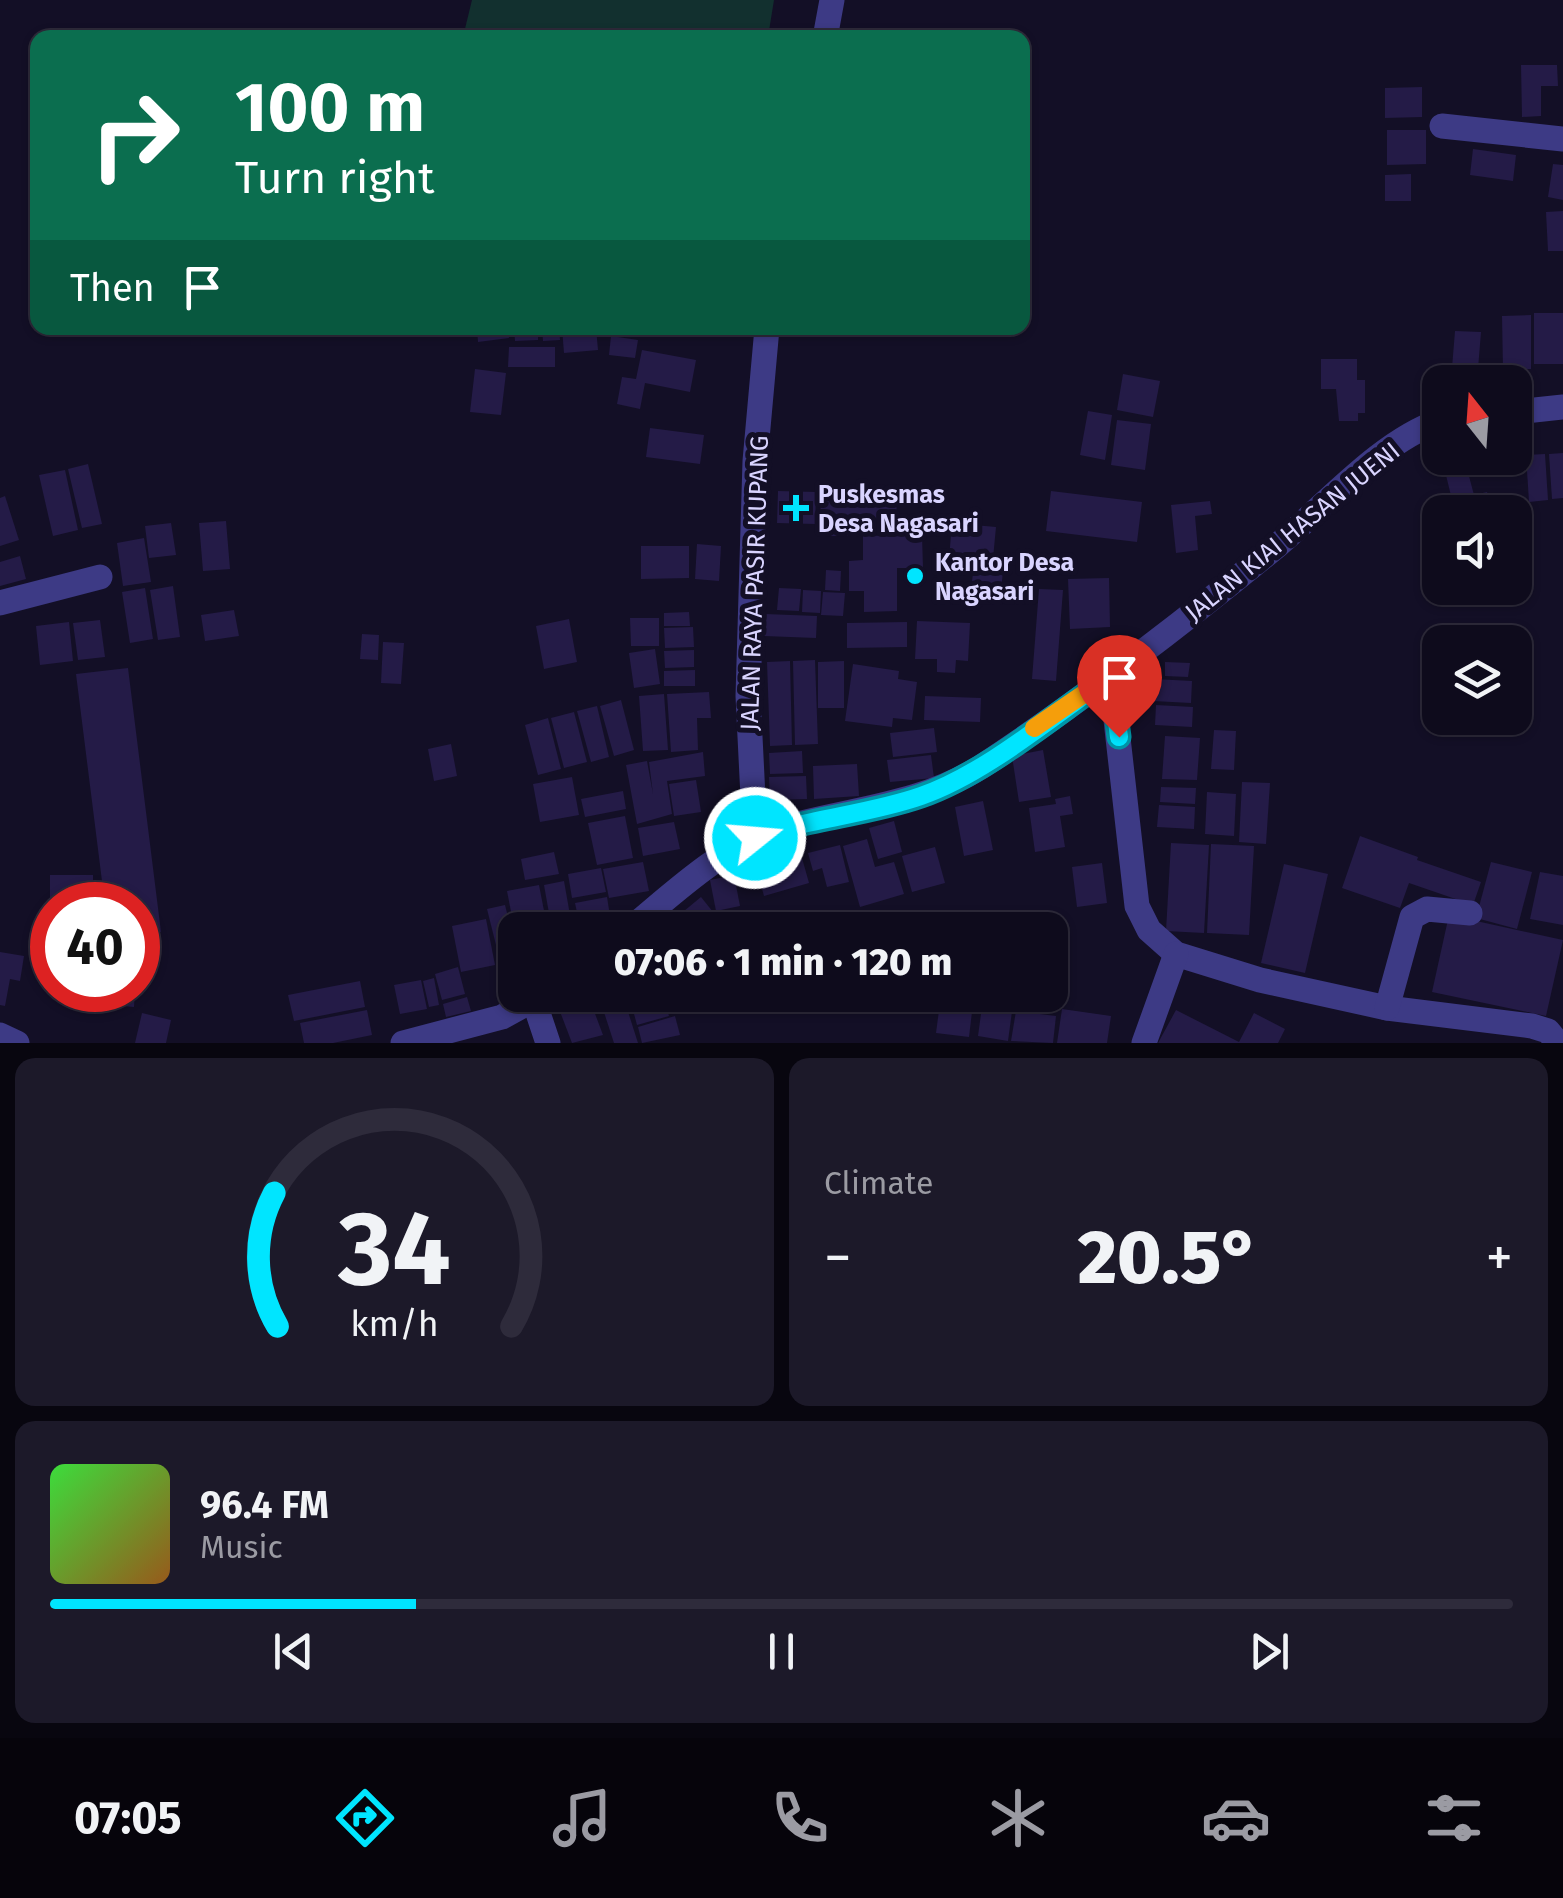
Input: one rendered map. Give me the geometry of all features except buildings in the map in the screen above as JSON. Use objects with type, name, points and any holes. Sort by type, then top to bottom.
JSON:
[{"type":"street","points":[[827,30],[832,0]]},
{"type":"street","points":[[1442,126],[1563,139]]},
{"type":"street","name":"JALAN RAYA PASIR KUPANG","points":[[755,838],[748,696],[755,461],[766,335]]},
{"type":"street","points":[[1532,410],[1563,407]]},
{"type":"street","name":"JALAN KIAI HASAN JUENI","points":[[652,912],[714,863],[755,838],[938,790],[980,767],[1111,676],[1302,526],[1383,454],[1422,429]]},
{"type":"street","points":[[0,603],[100,578]]},
{"type":"street","points":[[1111,676],[1137,906],[1149,930],[1176,954],[1317,994],[1387,1008],[1532,1026],[1548,1032],[1558,1043]]},
{"type":"street","points":[[1387,1008],[1409,920],[1422,910],[1470,914]]},
{"type":"street","points":[[1144,1043],[1176,954]]},
{"type":"street","points":[[403,1043],[511,1012]]},
{"type":"street","points":[[541,1012],[548,1043]]},
{"type":"street","points":[[0,1035],[17,1043]]},
{"type":"green space","points":[[472,0],[774,0],[769,30],[465,30]]},
{"type":"slow traffic","points":[[1034,728],[1110,676]]},
{"type":"place","name":"Puskesmas Desa Nagasari","points":[[796,508]]},
{"type":"place","name":"Kantor Desa Nagasari","points":[[915,576]]},
{"type":"route","points":[[755,838],[938,790],[980,767],[1111,676],[1119,737]]}]
